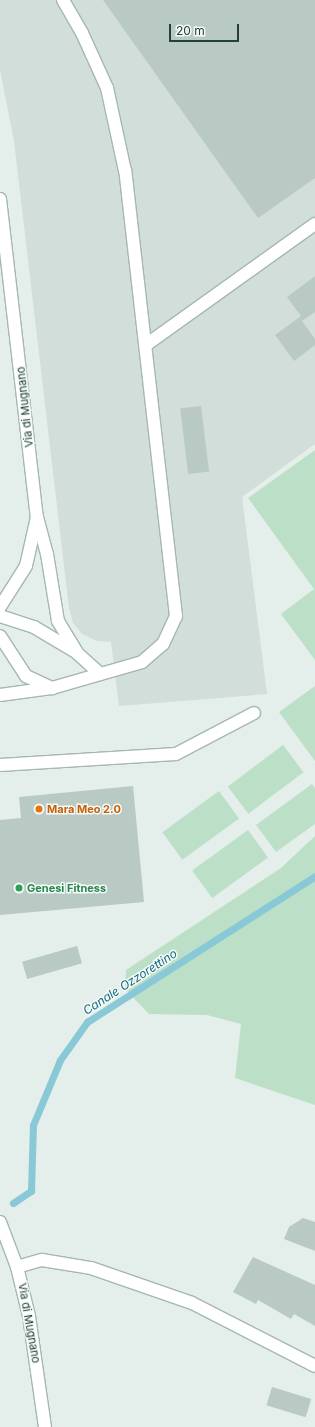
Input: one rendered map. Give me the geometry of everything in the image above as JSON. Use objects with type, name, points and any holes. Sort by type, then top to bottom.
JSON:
[{"type":"street","points":[[0,695],[52,688],[142,662],[164,644],[176,616],[125,171],[114,114],[107,88],[82,33],[65,1]]},
{"type":"street","name":"Via di Mugnano","points":[[0,199],[37,517],[26,566],[0,607]]},
{"type":"street","points":[[146,345],[315,224]]},
{"type":"street","points":[[37,517],[47,554],[58,621],[76,652]]},
{"type":"street","points":[[0,616],[34,627],[76,652],[100,674]]},
{"type":"street","points":[[0,636],[26,676],[52,688]]},
{"type":"street","points":[[0,765],[176,754],[254,712]]},
{"type":"street","name":"Via di Mugnano","points":[[0,1222],[18,1267],[29,1316],[45,1427]]},
{"type":"street","points":[[18,1267],[42,1260],[91,1268],[192,1303],[315,1366]]},
{"type":"shaded area","points":[[0,0],[315,0],[315,444],[242,497],[267,694],[119,706],[111,642],[97,641],[82,634],[73,623],[69,608],[14,141],[0,70]]},
{"type":"green space","points":[[315,450],[315,660],[281,614],[314,589],[248,498]]},
{"type":"green space","points":[[315,686],[315,761],[279,712]]},
{"type":"green space","points":[[283,745],[303,772],[248,814],[228,787]]},
{"type":"green space","points":[[312,784],[315,788],[315,824],[276,852],[256,825]]},
{"type":"green space","points":[[219,791],[239,819],[182,860],[162,832]]},
{"type":"green space","points":[[248,830],[268,858],[212,898],[192,871]]},
{"type":"green space","points":[[315,836],[315,1105],[235,1078],[241,1024],[207,1015],[149,1014],[125,989],[126,970],[281,868]]},
{"type":"building","points":[[103,0],[315,0],[315,178],[258,218]]},
{"type":"building","points":[[315,276],[315,312],[302,321],[315,339],[315,345],[294,361],[275,335],[301,316],[287,297]]},
{"type":"building","points":[[201,406],[209,472],[188,474],[180,409]]},
{"type":"building","points":[[133,786],[144,902],[0,915],[0,820],[21,818],[19,797]]},
{"type":"building","points":[[77,946],[82,963],[27,979],[22,962]]},
{"type":"building","points":[[303,1218],[315,1222],[315,1251],[284,1239],[289,1227]]},
{"type":"building","points":[[253,1257],[315,1285],[315,1326],[294,1314],[291,1319],[258,1300],[256,1304],[233,1292]]},
{"type":"building","points":[[272,1387],[311,1399],[306,1417],[266,1405]]},
{"type":"waterway","name":"Canale Ozzorettino","points":[[13,1203],[31,1191],[33,1125],[60,1060],[87,1022],[315,876]]},
{"type":"place","name":"Mara Meo 2.0","points":[[39,809]]},
{"type":"place","name":"Genesi Fitness","points":[[19,888]]}]
